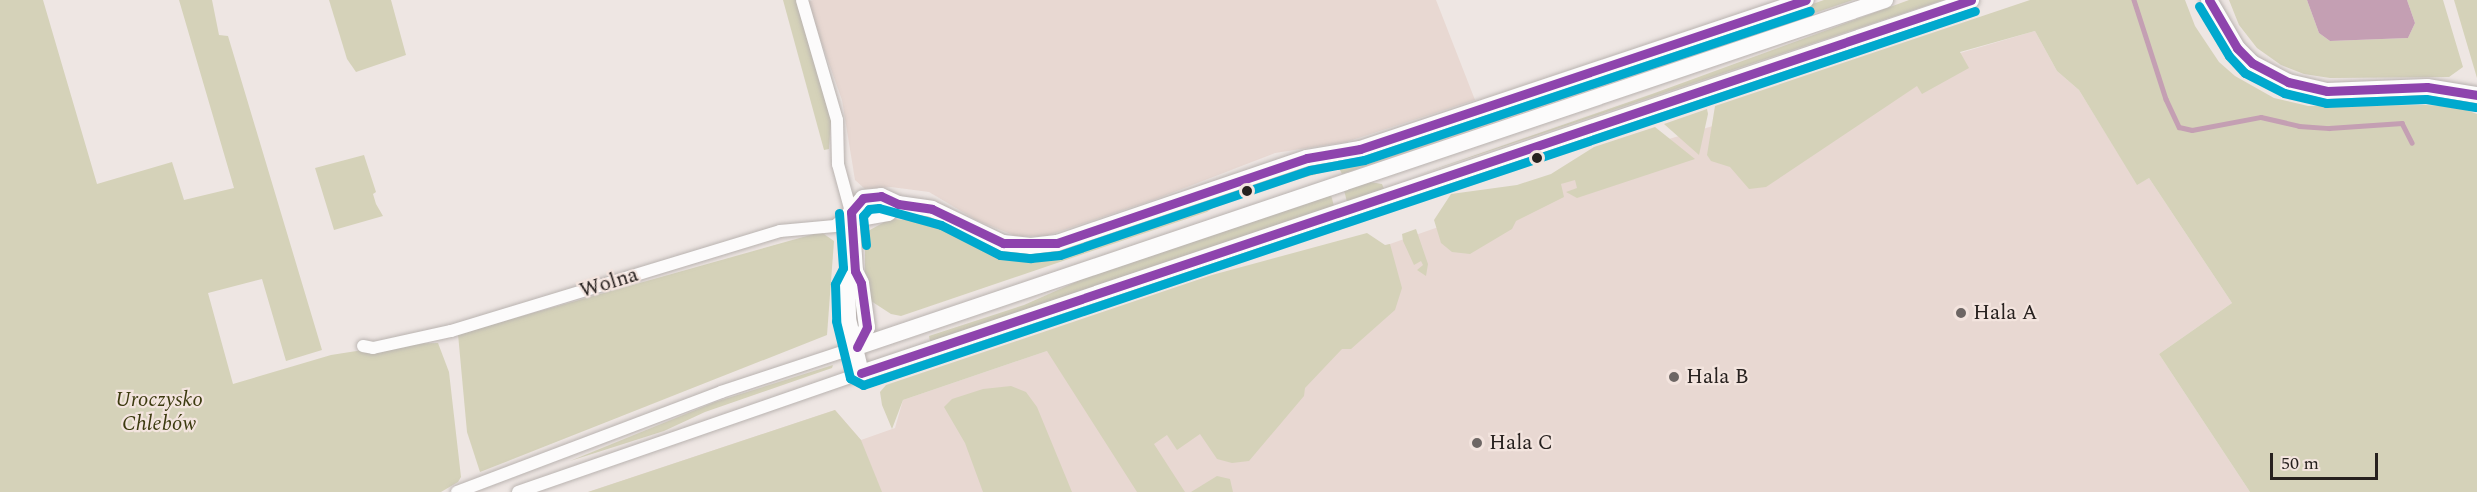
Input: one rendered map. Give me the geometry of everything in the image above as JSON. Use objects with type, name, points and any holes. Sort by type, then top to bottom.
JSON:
[{"type":"street","points":[[802,0],[834,98],[838,164],[851,212],[855,271],[847,286],[848,319],[857,347],[861,373]]},
{"type":"street","points":[[851,212],[863,198],[881,196],[898,204],[939,211],[1003,243],[1031,246],[1057,243],[1296,162],[1383,142],[1806,0]]},
{"type":"street","points":[[457,492],[721,392],[1885,0]]},
{"type":"street","points":[[518,492],[861,373],[1971,0]]},
{"type":"street","points":[[2209,0],[2237,48],[2252,63],[2288,82],[2327,91],[2427,87],[2477,95]]},
{"type":"street","name":"Wolna","points":[[363,346],[373,348],[451,331],[780,231],[831,228],[851,212]]},
{"type":"shaded area","points":[[813,0],[1436,0],[1475,100],[1346,142],[1275,153],[1156,199],[1046,236],[1016,236],[978,221],[929,192],[891,187],[865,189],[855,180],[842,100],[807,2]]},
{"type":"shaded area","points":[[2307,0],[2407,0],[2415,23],[2408,38],[2330,41],[2319,33]]},
{"type":"shaded area","points":[[2035,31],[2057,71],[2079,90],[2137,184],[2149,178],[2232,303],[2159,354],[2250,492],[588,492],[835,410],[861,440],[895,428],[903,400],[1047,351],[1390,244],[1561,184],[1618,154]]},
{"type":"green space","name":"Uroczysko Chlebów","points":[[0,0],[43,0],[97,184],[172,162],[184,200],[234,188],[179,0],[212,0],[219,35],[228,36],[322,350],[286,361],[262,279],[208,293],[233,384],[331,355],[401,344],[438,343],[449,372],[461,477],[458,482],[441,492],[0,492]]},
{"type":"green space","points":[[329,0],[391,0],[406,55],[356,72],[347,59]]},
{"type":"green space","points":[[783,0],[796,0],[831,120],[829,149],[824,150]]},
{"type":"green space","points":[[1824,0],[1853,0],[1342,174],[1339,168],[1226,199],[1207,212],[901,316],[891,314],[871,301],[865,274],[865,240],[868,231],[890,219],[934,221],[997,253],[1026,258],[1059,253],[1282,175],[1343,165],[1410,144]]},
{"type":"green space","points":[[1909,0],[1943,0],[1415,176],[1652,94]]},
{"type":"green space","points":[[2030,0],[2185,0],[2195,26],[2219,62],[2235,76],[2274,98],[2308,106],[2458,107],[2477,114],[2477,492],[2250,492],[2159,354],[2232,303],[2149,178],[2137,185],[2079,90],[2057,71],[2035,31],[1960,52],[1969,68],[1922,94],[1917,86],[1766,187],[1749,189],[1730,167],[1711,161],[1707,155],[1715,106]]},
{"type":"green space","points":[[2229,0],[2307,0],[2319,33],[2330,41],[2408,38],[2415,23],[2407,0],[2443,0],[2463,67],[2449,77],[2330,78],[2304,74],[2281,65],[2257,48],[2239,25]]},
{"type":"green space","points":[[2454,0],[2477,0],[2477,78]]},
{"type":"green space","points":[[1707,109],[1708,114],[1699,155],[1664,124]]},
{"type":"green space","points":[[1655,127],[1695,159],[1577,198],[1566,192],[1577,188],[1575,180],[1561,184],[1564,197],[1516,221],[1512,229],[1470,254],[1452,252],[1441,243],[1434,220],[1451,194],[1517,185],[1551,174],[1594,147]]},
{"type":"green space","points":[[364,155],[376,192],[373,194],[376,204],[383,216],[334,230],[315,168]]},
{"type":"green space","points":[[1370,182],[1382,184],[1384,189],[1347,202],[1344,190]]},
{"type":"green space","points":[[1331,195],[1334,206],[930,342],[929,336],[1024,305],[1085,278]]},
{"type":"green space","points":[[1416,229],[1428,264],[1426,276],[1417,270],[1423,265],[1421,261],[1414,265],[1403,241],[1402,234]]},
{"type":"green space","points":[[821,232],[834,241],[827,335],[480,472],[467,432],[458,334]]},
{"type":"green space","points":[[1367,233],[1385,245],[1390,244],[1402,288],[1395,310],[1351,349],[1342,349],[1305,388],[1304,396],[1249,461],[1232,463],[1217,459],[1200,434],[1177,450],[1167,435],[1154,444],[1185,492],[1137,492],[1047,351],[903,400],[892,429],[882,405],[880,392],[886,385],[1212,275]]},
{"type":"green space","points":[[833,365],[832,368],[705,412],[664,431],[570,461],[715,402]]},
{"type":"green space","points":[[1011,386],[1026,392],[1037,407],[1072,492],[983,492],[965,443],[944,407],[952,399],[983,389]]},
{"type":"green space","points":[[835,410],[861,440],[882,492],[588,492]]},
{"type":"green space","points":[[1217,476],[1230,479],[1233,492],[1191,492]]},
{"type":"waterway","points":[[2134,0],[2166,99],[2179,127],[2192,130],[2261,117],[2299,126],[2329,128],[2402,123],[2412,143]]},
{"type":"transit line","points":[[857,347],[867,327],[861,283],[855,271],[851,212],[863,198],[881,196],[898,204],[932,209],[1003,243],[1057,243],[1307,158],[1360,149],[1806,0]]},
{"type":"transit line","points":[[861,373],[1971,0]]},
{"type":"transit line","points":[[2209,0],[2237,48],[2252,63],[2288,82],[2327,91],[2427,87],[2477,95]]},
{"type":"transit line","points":[[2199,6],[2229,56],[2245,73],[2284,93],[2326,103],[2426,99],[2475,107]]},
{"type":"transit line","points":[[866,245],[863,216],[869,209],[879,208],[941,225],[1000,255],[1031,258],[1060,255],[1310,170],[1364,160],[1810,11]]},
{"type":"transit line","points":[[839,213],[843,268],[835,284],[836,321],[850,378],[863,385],[1975,11]]},
{"type":"place","name":"Hala A","points":[[1961,313]]},
{"type":"place","name":"Hala B","points":[[1674,377]]},
{"type":"place","name":"Hala C","points":[[1477,443]]}]
